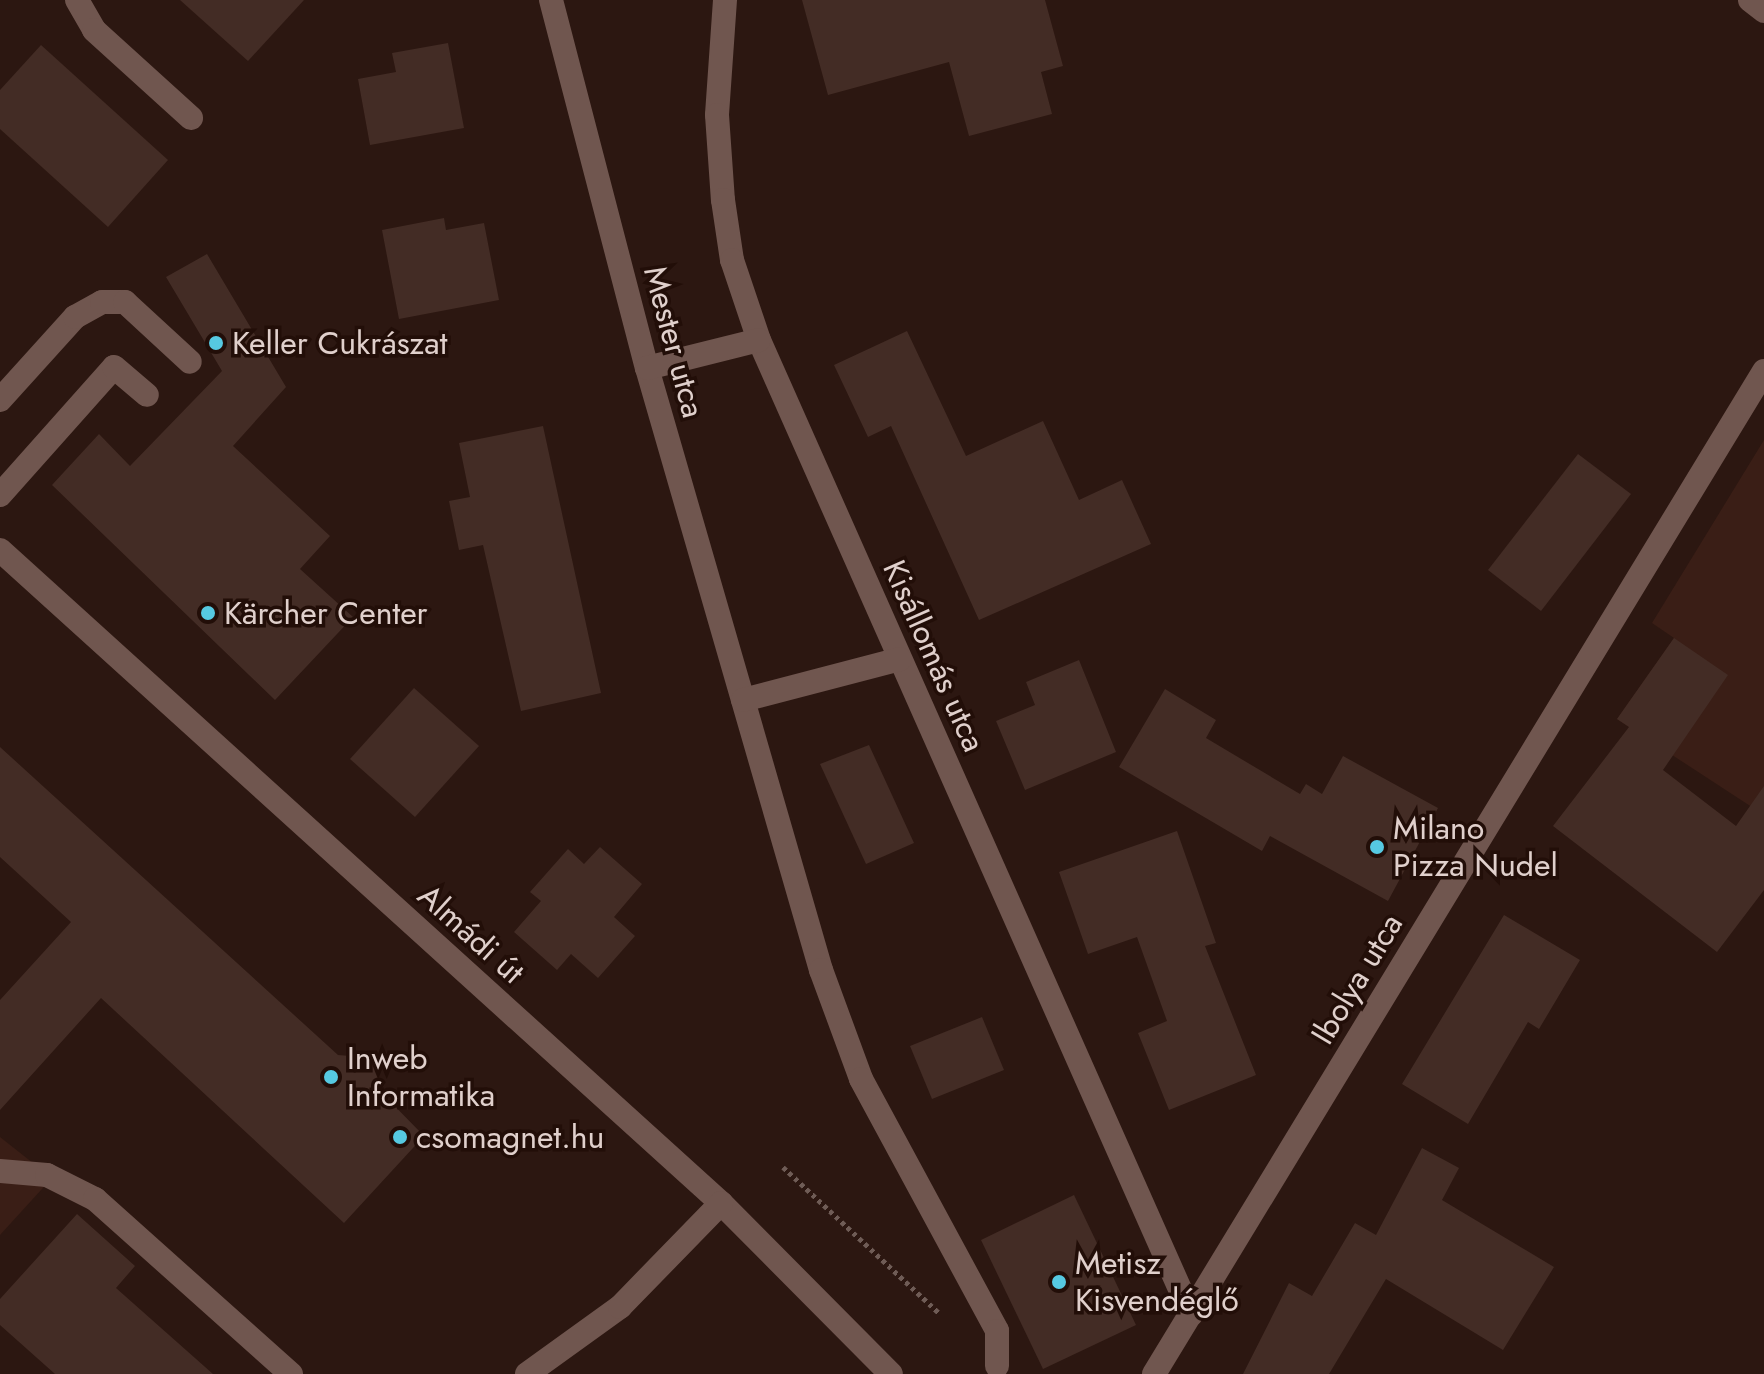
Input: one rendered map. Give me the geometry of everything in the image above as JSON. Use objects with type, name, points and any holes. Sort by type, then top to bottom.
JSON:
[{"type":"street","points":[[77,0],[94,30],[191,118]]},
{"type":"street","name":"Mester utca","points":[[551,0],[647,368],[821,970],[861,1079],[997,1331],[997,1366]]},
{"type":"street","name":"Kisállomás utca","points":[[725,0],[717,115],[723,200],[732,260],[759,340],[1191,1314]]},
{"type":"street","points":[[1750,0],[1764,11]]},
{"type":"street","points":[[0,400],[75,317],[102,302],[125,302],[190,362]]},
{"type":"street","points":[[647,368],[759,340]]},
{"type":"street","points":[[0,495],[114,367],[147,395]]},
{"type":"street","name":"Ibolya utca","points":[[1154,1374],[1764,371]]},
{"type":"street","name":"Almádi út","points":[[0,550],[721,1203],[891,1374]]},
{"type":"street","points":[[743,700],[900,659]]},
{"type":"street","points":[[0,1171],[47,1175],[95,1199],[291,1374]]},
{"type":"street","points":[[527,1374],[620,1307],[721,1203]]},
{"type":"path","points":[[783,1167],[997,1366]]},
{"type":"shaded area","points":[[1764,440],[1764,815],[1617,719],[1674,638],[1652,623]]},
{"type":"shaded area","points":[[0,1137],[52,1178],[0,1235]]},
{"type":"building","points":[[180,0],[304,0],[248,61]]},
{"type":"building","points":[[802,0],[1045,0],[1063,66],[1041,72],[1052,114],[969,136],[949,62],[828,95]]},
{"type":"building","points":[[448,43],[464,128],[370,145],[358,79],[396,72],[392,53]]},
{"type":"building","points":[[41,45],[168,160],[108,227],[0,129],[0,90]]},
{"type":"building","points":[[444,218],[446,230],[484,223],[499,300],[399,319],[382,230]]},
{"type":"building","points":[[207,254],[286,387],[233,446],[330,536],[300,569],[353,617],[275,700],[52,485],[99,434],[130,466],[222,371],[166,277]]},
{"type":"building","points":[[907,331],[966,456],[1043,421],[1079,500],[1122,480],[1151,544],[979,620],[891,426],[868,437],[834,365]]},
{"type":"building","points":[[543,426],[601,693],[521,711],[483,545],[459,550],[449,501],[470,497],[459,443]]},
{"type":"building","points":[[1578,454],[1631,494],[1541,611],[1488,570]]},
{"type":"building","points":[[1674,638],[1728,675],[1663,770],[1736,826],[1764,786],[1764,890],[1717,952],[1553,826],[1629,727],[1617,719]]},
{"type":"building","points":[[1079,660],[1116,752],[1025,790],[996,721],[1035,705],[1026,682]]},
{"type":"building","points":[[414,688],[479,746],[415,817],[350,759]]},
{"type":"building","points":[[1165,689],[1216,720],[1206,738],[1300,794],[1306,784],[1322,794],[1343,756],[1438,808],[1388,901],[1270,836],[1262,851],[1119,767]]},
{"type":"building","points":[[869,745],[914,843],[866,864],[820,764]]},
{"type":"building","points":[[0,747],[338,1055],[375,1058],[382,1093],[424,1136],[344,1223],[101,998],[0,1110],[0,1000],[71,922],[0,857]]},
{"type":"building","points":[[1177,831],[1216,943],[1205,946],[1256,1075],[1169,1110],[1138,1033],[1167,1021],[1137,937],[1088,954],[1059,872]]},
{"type":"building","points":[[600,847],[642,884],[614,917],[635,936],[598,978],[571,954],[557,970],[514,932],[541,901],[530,892],[568,849],[584,864]]},
{"type":"building","points":[[1504,915],[1580,960],[1539,1029],[1528,1022],[1468,1124],[1402,1084]]},
{"type":"building","points":[[982,1017],[1004,1070],[932,1099],[910,1046]]},
{"type":"building","points":[[1422,1148],[1459,1168],[1442,1200],[1554,1267],[1503,1350],[1386,1279],[1329,1374],[1243,1374],[1289,1283],[1312,1296],[1355,1223],[1376,1235]]},
{"type":"building","name":"Metisz Kisvendéglő","points":[[1074,1195],[1136,1325],[1043,1369],[981,1240]]},
{"type":"building","points":[[77,1214],[135,1266],[116,1288],[213,1374],[55,1374],[0,1325],[0,1299]]},
{"type":"place","name":"Keller Cukrászat","points":[[216,343]]},
{"type":"place","name":"Kärcher Center","points":[[208,613]]},
{"type":"place","name":"Milano Pizza Nudel","points":[[1377,847]]},
{"type":"place","name":"Inweb Informatika","points":[[331,1077]]},
{"type":"place","name":"csomagnet.hu","points":[[400,1137]]},
{"type":"place","name":"Metisz Kisvendéglő","points":[[1059,1282]]}]
